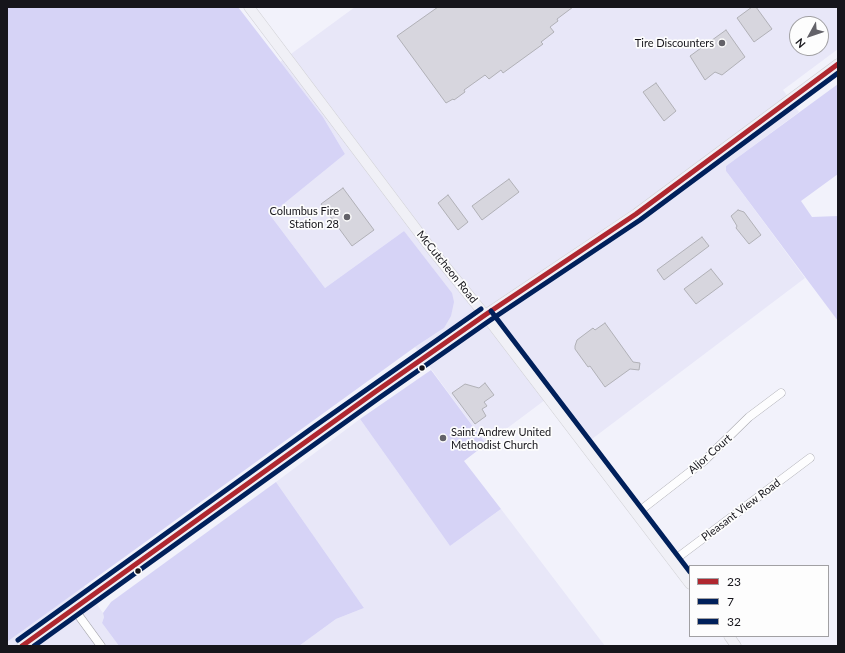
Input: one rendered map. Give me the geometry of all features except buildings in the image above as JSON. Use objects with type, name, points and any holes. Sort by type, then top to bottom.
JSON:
[{"type":"main road","name":"McCutcheon Road","points":[[249,7],[432,250],[485,315],[689,583]]},
{"type":"main road","points":[[22,646],[319,432],[485,315],[636,214],[838,64]]},
{"type":"main road","points":[[730,637],[736,646]]},
{"type":"street","name":"Aljor Court","points":[[637,513],[704,461],[749,417],[781,393]]},
{"type":"street","name":"Pleasant View Road","points":[[674,561],[810,458]]},
{"type":"street","points":[[74,609],[101,646]]},
{"type":"shaded area","points":[[7,7],[238,7],[323,117],[345,154],[270,215],[325,288],[404,231],[452,293],[454,302],[451,316],[444,328],[415,347],[7,642]]},
{"type":"shaded area","points":[[355,7],[838,7],[838,49],[829,56],[829,16],[789,16],[789,56],[829,56],[783,90],[799,112],[726,166],[726,171],[805,278],[584,445],[549,397],[486,444],[415,347],[444,328],[404,231],[325,288],[270,215],[345,154],[323,117],[280,62]]},
{"type":"shaded area","points":[[838,84],[838,174],[801,201],[812,217],[838,216],[838,321],[726,171],[726,166]]},
{"type":"shaded area","points":[[431,370],[486,444],[464,461],[501,509],[450,546],[360,419]]},
{"type":"shaded area","points":[[360,419],[450,546],[501,509],[605,646],[299,646],[336,619],[364,608],[276,482]]},
{"type":"shaded area","points":[[276,482],[364,608],[336,619],[299,646],[119,646],[102,623],[104,617],[103,613],[111,602]]},
{"type":"shaded area","points":[[84,586],[103,613],[104,617],[102,623],[119,646],[7,646],[7,642]]},
{"type":"transit line","name":"23","points":[[22,646],[375,392],[485,315],[636,214],[838,64]]},
{"type":"transit line","name":"7","points":[[34,646],[379,398],[489,321],[640,220],[838,73]]},
{"type":"transit line","name":"32","points":[[18,640],[315,426],[481,309]]},
{"type":"transit line","name":"32","points":[[491,311],[689,571]]},
{"type":"place","name":"Tire Discounters","points":[[722,43]]},
{"type":"place","name":"Columbus Fire Station 28","points":[[347,217]]},
{"type":"place","name":"Saint Andrew United Methodist Church","points":[[443,438]]}]
